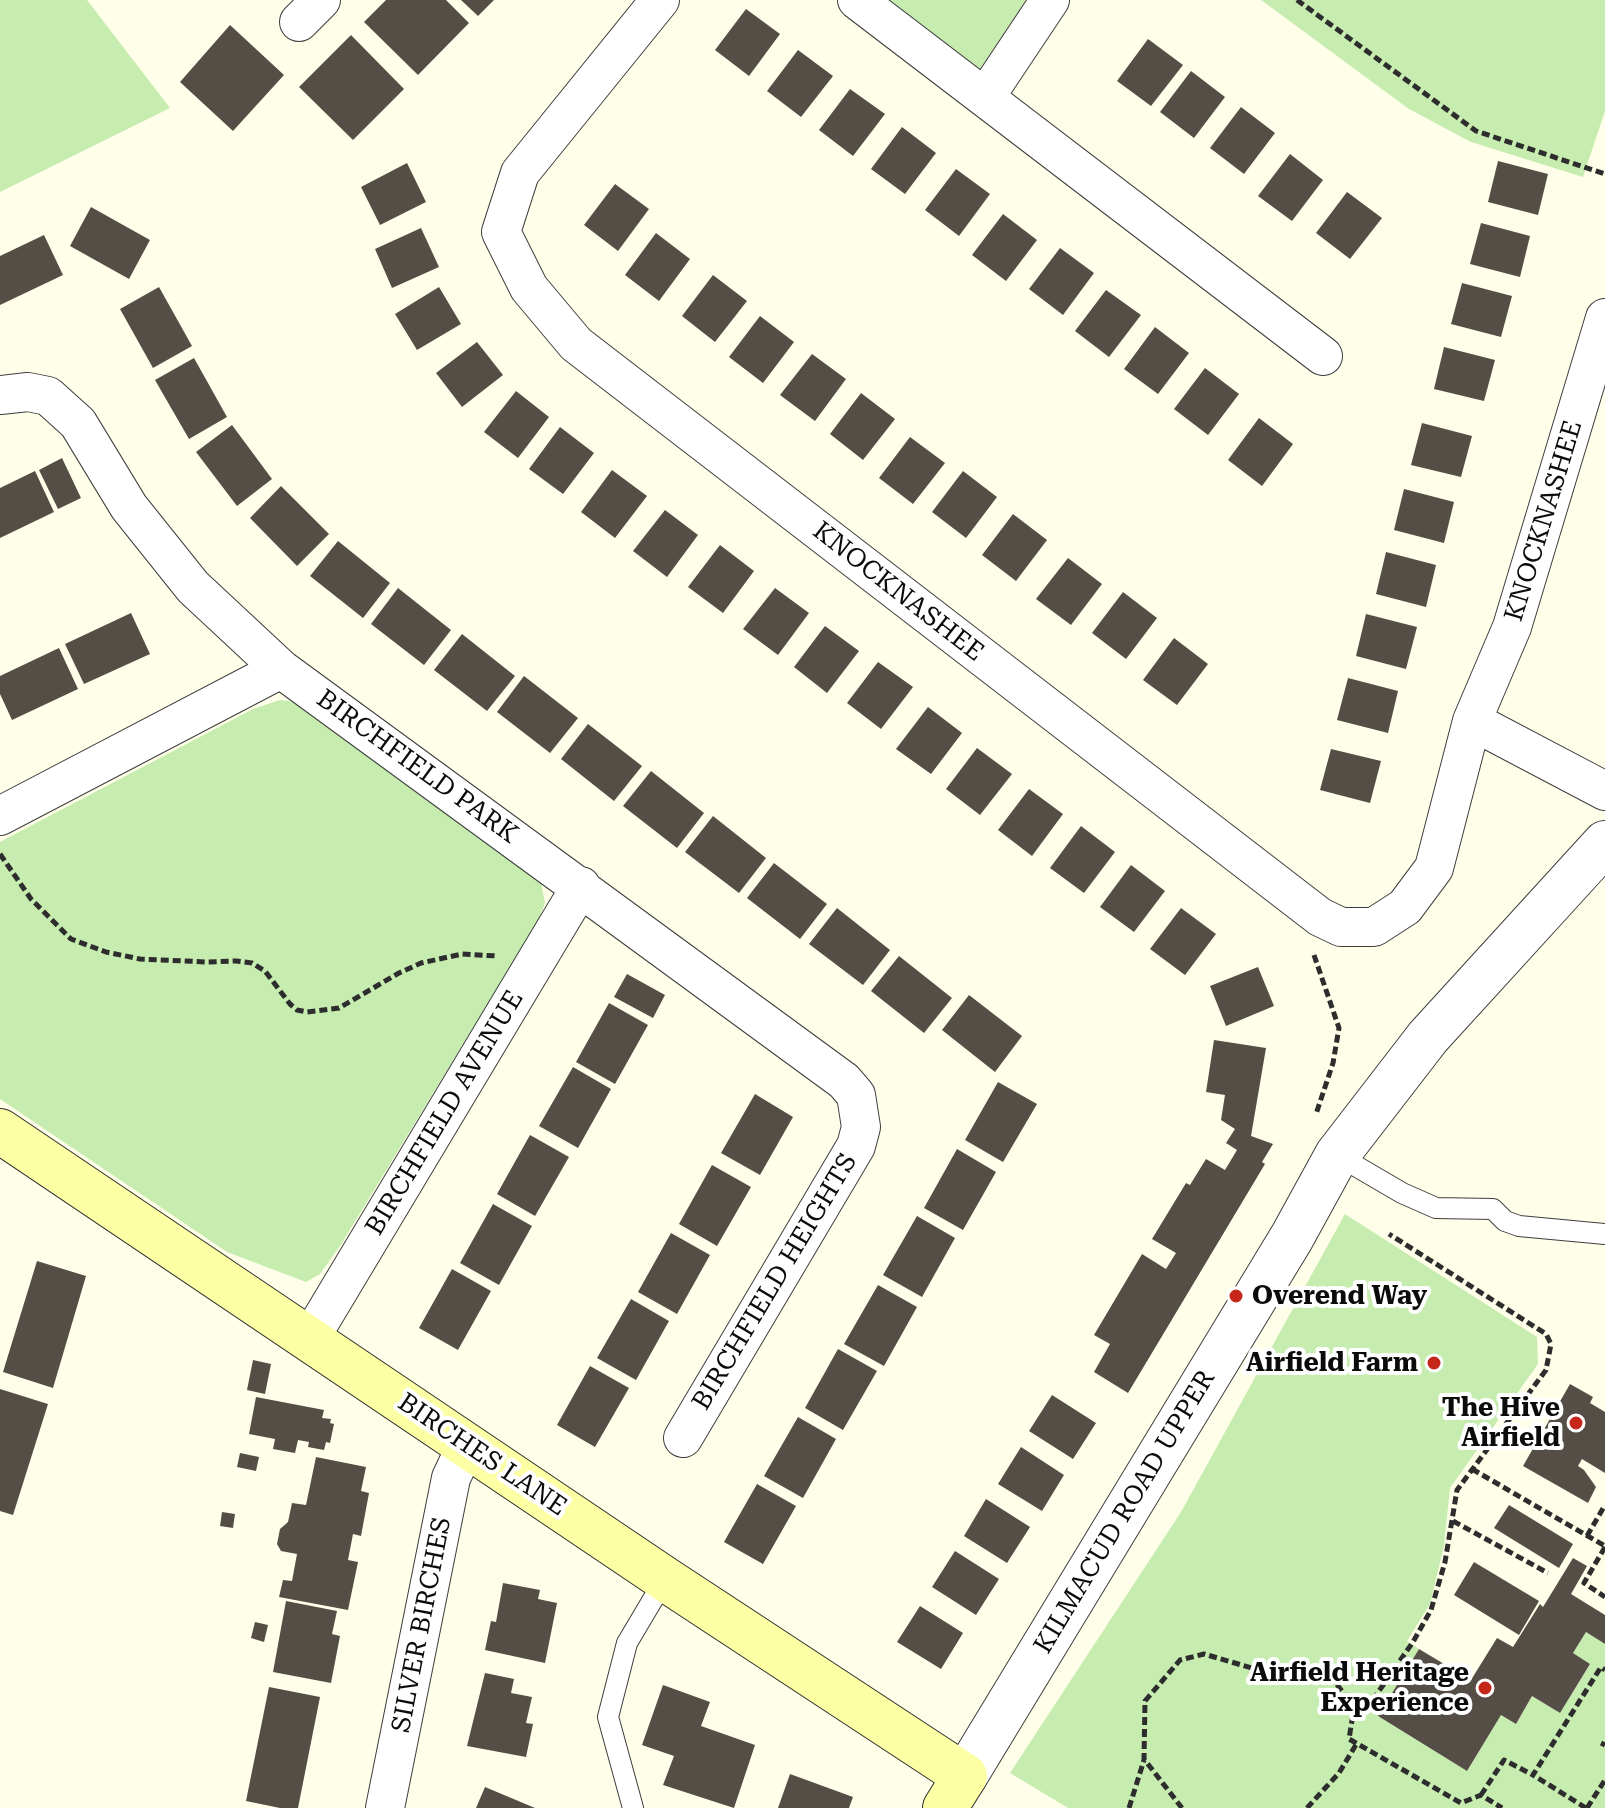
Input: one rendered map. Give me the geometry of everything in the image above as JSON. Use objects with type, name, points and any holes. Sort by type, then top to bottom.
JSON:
[{"type":"main road","name":"BIRCHES LANE","points":[[0,1131],[665,1579],[955,1792]]},
{"type":"street","name":"KNOCKNASHEE","points":[[660,0],[520,173],[501,232],[529,288],[576,344],[1320,917],[1341,927],[1374,927],[1405,907],[1434,868],[1472,721],[1512,627],[1605,318]]},
{"type":"street","points":[[857,0],[1323,356]]},
{"type":"street","points":[[986,96],[1050,0]]},
{"type":"street","name":"BIRCHFIELD PARK","points":[[0,395],[28,392],[48,396],[78,423],[129,507],[193,587],[281,669],[844,1081]]},
{"type":"street","points":[[0,816],[281,669]]},
{"type":"street","points":[[1472,721],[1605,791]]},
{"type":"street","name":"KILMACUD ROAD UPPER","points":[[955,1792],[1292,1237],[1342,1149],[1428,1037],[1605,843]]},
{"type":"street","name":"BIRCHFIELD AVENUE","points":[[309,1340],[581,886]]},
{"type":"street","name":"BIRCHFIELD HEIGHTS","points":[[683,1438],[856,1146],[861,1114],[856,1095],[844,1081]]},
{"type":"street","name":"SILVER BIRCHES","points":[[385,1808],[451,1478],[467,1444]]},
{"type":"lane","points":[[1342,1149],[1402,1193],[1436,1208],[1493,1209],[1505,1221],[1519,1226],[1605,1234]]},
{"type":"lane","points":[[633,1808],[608,1717],[627,1643],[665,1579]]},
{"type":"path","points":[[1297,0],[1476,131],[1605,174]]},
{"type":"path","points":[[0,854],[31,899],[71,939],[106,952],[140,959],[252,963],[265,971],[297,1010],[307,1012],[339,1008],[399,973],[462,954],[505,958],[531,969]]},
{"type":"path","points":[[1320,917],[1310,943],[1339,1028],[1333,1063],[1315,1116],[1342,1149]]},
{"type":"path","points":[[1353,1714],[1372,1701],[1431,1610],[1445,1562],[1457,1490],[1546,1370],[1551,1344],[1546,1334],[1389,1234]]},
{"type":"path","points":[[1472,1469],[1605,1546],[1584,1583],[1605,1597]]},
{"type":"path","points":[[1587,1536],[1605,1505]]},
{"type":"path","points":[[1453,1521],[1548,1573]]},
{"type":"path","points":[[1129,1808],[1144,1759],[1145,1701],[1180,1660],[1204,1654],[1262,1671],[1335,1682],[1348,1699],[1353,1714],[1349,1739],[1462,1806],[1481,1795],[1504,1760],[1587,1808],[1605,1780]]},
{"type":"path","points":[[1533,1775],[1601,1667],[1605,1670]]},
{"type":"path","points":[[1307,1808],[1339,1773],[1357,1743]]},
{"type":"path","points":[[1144,1759],[1182,1808]]},
{"type":"path","points":[[1481,1795],[1502,1808]]},
{"type":"green space","points":[[0,0],[87,0],[170,108],[0,192]]},
{"type":"green space","points":[[868,0],[1029,0],[977,76]]},
{"type":"green space","points":[[1261,0],[1605,0],[1605,111],[1583,177],[1471,142],[1409,109]]},
{"type":"green space","points":[[280,700],[299,702],[541,882],[545,903],[538,921],[340,1246],[320,1274],[306,1282],[227,1252],[0,1099],[0,842],[253,709]]},
{"type":"green space","name":"Airfield Farm","points":[[1345,1214],[1537,1337],[1538,1364],[1450,1488],[1444,1546],[1430,1604],[1407,1641],[1419,1649],[1378,1716],[1467,1771],[1501,1715],[1516,1724],[1532,1696],[1560,1713],[1590,1664],[1573,1653],[1586,1632],[1605,1644],[1605,1808],[1068,1808],[1010,1773],[1181,1512]]},
{"type":"building","points":[[386,0],[446,0],[469,23],[418,75],[364,22]]},
{"type":"building","points":[[461,0],[494,0],[478,16]]},
{"type":"building","points":[[746,9],[780,34],[749,76],[715,50]]},
{"type":"building","points":[[230,25],[284,75],[233,131],[180,82]]},
{"type":"building","points":[[351,35],[404,89],[353,140],[299,87]]},
{"type":"building","points":[[1148,39],[1183,65],[1151,106],[1117,81]]},
{"type":"building","points":[[798,50],[833,76],[801,117],[767,91]]},
{"type":"building","points":[[1191,71],[1225,97],[1194,138],[1160,112]]},
{"type":"building","points":[[850,89],[885,114],[853,156],[819,130]]},
{"type":"building","points":[[1241,107],[1275,133],[1244,174],[1210,148]]},
{"type":"building","points":[[902,127],[936,153],[905,194],[871,169]]},
{"type":"building","points":[[1290,154],[1323,180],[1292,221],[1258,196]]},
{"type":"building","points":[[1498,161],[1548,174],[1538,215],[1488,202]]},
{"type":"building","points":[[407,163],[426,202],[380,225],[361,187]]},
{"type":"building","points":[[956,169],[990,194],[959,236],[925,210]]},
{"type":"building","points":[[615,184],[649,209],[618,251],[584,225]]},
{"type":"building","points":[[1347,192],[1382,218],[1350,259],[1316,233]]},
{"type":"building","points":[[91,207],[150,240],[129,279],[70,246]]},
{"type":"building","points":[[1003,214],[1037,240],[1006,281],[972,255]]},
{"type":"building","points":[[1481,223],[1530,236],[1520,277],[1470,264]]},
{"type":"building","points":[[421,228],[439,267],[392,288],[375,249]]},
{"type":"building","points":[[656,233],[690,259],[659,301],[625,275]]},
{"type":"building","points":[[44,235],[63,275],[0,305],[0,256]]},
{"type":"building","points":[[1060,248],[1094,273],[1063,315],[1029,289]]},
{"type":"building","points":[[713,275],[747,301],[715,342],[682,316]]},
{"type":"building","points":[[1462,283],[1512,296],[1501,337],[1451,324]]},
{"type":"building","points":[[159,287],[192,346],[153,368],[120,309]]},
{"type":"building","points":[[439,287],[461,324],[417,350],[395,314]]},
{"type":"building","points":[[1106,290],[1141,315],[1109,357],[1075,331]]},
{"type":"building","points":[[760,316],[794,342],[763,383],[729,357]]},
{"type":"building","points":[[1155,327],[1189,353],[1158,394],[1124,369]]},
{"type":"building","points":[[477,342],[503,375],[462,407],[436,373]]},
{"type":"building","points":[[1444,347],[1495,360],[1484,401],[1434,389]]},
{"type":"building","points":[[812,354],[846,379],[815,421],[780,395]]},
{"type":"building","points":[[194,358],[227,417],[189,439],[155,380]]},
{"type":"building","points":[[1205,368],[1239,394],[1208,435],[1174,409]]},
{"type":"building","points":[[516,391],[549,417],[518,458],[484,432]]},
{"type":"building","points":[[861,393],[895,419],[863,460],[830,434]]},
{"type":"building","points":[[1259,418],[1293,444],[1262,486],[1228,460]]},
{"type":"building","points":[[1422,423],[1472,436],[1461,477],[1411,465]]},
{"type":"building","points":[[232,425],[272,479],[237,506],[196,452]]},
{"type":"building","points":[[560,427],[594,453],[563,494],[529,469]]},
{"type":"building","points":[[910,437],[945,463],[913,504],[879,478]]},
{"type":"building","points":[[62,458],[81,498],[58,509],[39,470]]},
{"type":"building","points":[[612,470],[647,496],[615,538],[581,512]]},
{"type":"building","points":[[35,471],[54,512],[0,538],[0,488]]},
{"type":"building","points":[[963,471],[997,497],[966,538],[932,512]]},
{"type":"building","points":[[281,486],[329,534],[297,566],[250,518]]},
{"type":"building","points":[[1404,489],[1454,502],[1444,543],[1394,530]]},
{"type":"building","points":[[665,510],[698,535],[667,577],[633,551]]},
{"type":"building","points":[[1013,514],[1047,540],[1016,581],[982,555]]},
{"type":"building","points":[[338,541],[390,583],[363,618],[310,576]]},
{"type":"building","points":[[720,545],[754,571],[723,613],[688,587]]},
{"type":"building","points":[[1386,552],[1436,565],[1426,607],[1376,594]]},
{"type":"building","points":[[1068,558],[1102,584],[1071,625],[1036,599]]},
{"type":"building","points":[[398,588],[451,630],[424,665],[371,624]]},
{"type":"building","points":[[775,588],[809,613],[778,655],[743,629]]},
{"type":"building","points":[[1123,592],[1157,618],[1126,659],[1092,633]]},
{"type":"building","points":[[131,613],[150,654],[84,684],[65,644]]},
{"type":"building","points":[[1366,614],[1417,627],[1406,669],[1356,656]]},
{"type":"building","points":[[825,626],[859,651],[827,693],[794,667]]},
{"type":"building","points":[[462,634],[515,676],[487,711],[434,670]]},
{"type":"building","points":[[1174,638],[1208,664],[1177,705],[1143,680]]},
{"type":"building","points":[[59,648],[78,689],[12,720],[0,694],[0,676]]},
{"type":"building","points":[[878,662],[913,687],[881,729],[847,703]]},
{"type":"building","points":[[524,676],[578,718],[550,753],[497,712]]},
{"type":"building","points":[[1348,678],[1398,691],[1388,733],[1337,720]]},
{"type":"building","points":[[928,707],[962,733],[931,774],[896,749]]},
{"type":"building","points":[[588,724],[642,766],[614,801],[561,759]]},
{"type":"building","points":[[977,748],[1012,774],[980,815],[946,789]]},
{"type":"building","points":[[1331,749],[1381,761],[1370,803],[1320,790]]},
{"type":"building","points":[[651,771],[704,813],[677,848],[623,806]]},
{"type":"building","points":[[1029,789],[1063,814],[1032,856],[998,830]]},
{"type":"building","points":[[713,816],[766,858],[739,893],[685,852]]},
{"type":"building","points":[[1081,826],[1115,852],[1084,893],[1050,868]]},
{"type":"building","points":[[774,863],[827,904],[800,939],[747,898]]},
{"type":"building","points":[[1131,865],[1165,891],[1134,932],[1100,907]]},
{"type":"building","points":[[837,908],[890,950],[863,985],[809,944]]},
{"type":"building","points":[[1181,908],[1216,934],[1185,975],[1150,949]]},
{"type":"building","points":[[899,956],[952,998],[924,1033],[871,991]]},
{"type":"building","points":[[1258,967],[1274,1006],[1226,1026],[1210,986]]},
{"type":"building","points":[[627,974],[665,995],[653,1018],[614,997]]},
{"type":"building","points":[[969,995],[1022,1036],[995,1072],[942,1030]]},
{"type":"building","points":[[609,1003],[648,1025],[615,1084],[576,1062]]},
{"type":"building","points":[[1214,1040],[1266,1048],[1251,1136],[1273,1144],[1262,1162],[1265,1164],[1128,1393],[1094,1372],[1110,1344],[1094,1335],[1142,1254],[1166,1269],[1176,1253],[1152,1239],[1186,1183],[1190,1185],[1206,1159],[1225,1170],[1237,1150],[1226,1143],[1235,1129],[1221,1120],[1225,1095],[1206,1092]]},
{"type":"building","points":[[573,1067],[611,1089],[578,1148],[539,1126]]},
{"type":"building","points":[[998,1082],[1037,1104],[1003,1162],[965,1140]]},
{"type":"building","points":[[755,1094],[793,1117],[760,1175],[721,1153]]},
{"type":"building","points":[[530,1135],[569,1157],[535,1216],[497,1194]]},
{"type":"building","points":[[957,1149],[996,1172],[963,1230],[924,1208]]},
{"type":"building","points":[[712,1165],[751,1187],[717,1246],[679,1224]]},
{"type":"building","points":[[493,1204],[532,1226],[499,1285],[460,1263]]},
{"type":"building","points":[[917,1216],[955,1238],[922,1297],[883,1275]]},
{"type":"building","points":[[671,1233],[710,1255],[677,1314],[638,1292]]},
{"type":"building","points":[[37,1261],[86,1276],[53,1388],[3,1372]]},
{"type":"building","points":[[452,1269],[491,1291],[458,1350],[419,1328]]},
{"type":"building","points":[[878,1285],[917,1307],[884,1366],[844,1344]]},
{"type":"building","points":[[631,1299],[669,1321],[636,1380],[597,1358]]},
{"type":"building","points":[[838,1349],[877,1371],[843,1430],[805,1408]]},
{"type":"building","points":[[253,1360],[271,1364],[265,1394],[247,1390]]},
{"type":"building","points":[[590,1366],[629,1388],[595,1447],[557,1425]]},
{"type":"building","points":[[1570,1384],[1593,1397],[1590,1403],[1605,1412],[1605,1473],[1582,1459],[1578,1466],[1596,1487],[1588,1503],[1523,1466]]},
{"type":"building","points":[[0,1389],[48,1404],[13,1515],[0,1511]]},
{"type":"building","points":[[1052,1395],[1096,1423],[1073,1459],[1029,1431]]},
{"type":"building","points":[[256,1397],[324,1410],[322,1418],[331,1419],[330,1423],[334,1424],[330,1443],[326,1442],[324,1450],[308,1447],[309,1442],[298,1440],[295,1453],[273,1449],[275,1439],[249,1434]]},
{"type":"building","points":[[798,1417],[836,1439],[803,1498],[764,1476]]},
{"type":"building","points":[[1021,1447],[1064,1475],[1042,1511],[998,1484]]},
{"type":"building","points":[[240,1453],[259,1457],[256,1471],[237,1467]]},
{"type":"building","points":[[316,1457],[366,1467],[361,1491],[369,1493],[361,1536],[353,1534],[348,1560],[358,1562],[348,1610],[279,1597],[283,1580],[292,1581],[297,1554],[281,1551],[277,1544],[280,1529],[288,1522],[292,1503],[306,1505]]},
{"type":"building","points":[[757,1484],[796,1506],[763,1564],[724,1542]]},
{"type":"building","points":[[986,1499],[1030,1527],[1007,1563],[964,1536]]},
{"type":"building","points":[[1509,1505],[1573,1544],[1559,1568],[1494,1528]]},
{"type":"building","points":[[222,1512],[235,1514],[233,1528],[220,1526]]},
{"type":"building","points":[[955,1551],[999,1579],[976,1615],[932,1587]]},
{"type":"building","name":"Airfield Heritage Experience","points":[[1573,1558],[1587,1566],[1571,1594],[1605,1615],[1605,1644],[1586,1632],[1573,1653],[1590,1664],[1560,1713],[1532,1696],[1516,1724],[1501,1715],[1467,1771],[1378,1716],[1419,1649],[1471,1680],[1497,1638],[1513,1647],[1540,1604],[1543,1607]]},
{"type":"building","points":[[1474,1562],[1539,1601],[1519,1635],[1454,1595]]},
{"type":"building","points":[[503,1583],[540,1590],[538,1599],[557,1603],[545,1663],[485,1650],[491,1621],[496,1622]]},
{"type":"building","points":[[286,1601],[337,1611],[332,1634],[340,1636],[331,1683],[273,1672]]},
{"type":"building","points":[[920,1606],[963,1633],[941,1669],[897,1642]]},
{"type":"building","points":[[255,1622],[268,1625],[264,1642],[251,1638]]},
{"type":"building","points":[[485,1673],[514,1679],[511,1693],[532,1697],[526,1723],[533,1724],[526,1757],[467,1746]]},
{"type":"building","points":[[663,1685],[710,1702],[701,1726],[755,1745],[734,1808],[663,1785],[674,1756],[642,1745]]},
{"type":"building","points":[[269,1687],[320,1697],[298,1808],[280,1808],[246,1801]]},
{"type":"building","points":[[790,1774],[853,1797],[849,1808],[778,1808]]},
{"type":"building","points":[[485,1787],[535,1808],[476,1808]]},
{"type":"place","name":"Overend Way","points":[[1236,1296]]},
{"type":"place","name":"Airfield Farm","points":[[1434,1363]]},
{"type":"place","name":"The Hive Airfield","points":[[1576,1423]]},
{"type":"place","name":"Airfield Heritage Experience","points":[[1485,1688]]}]
